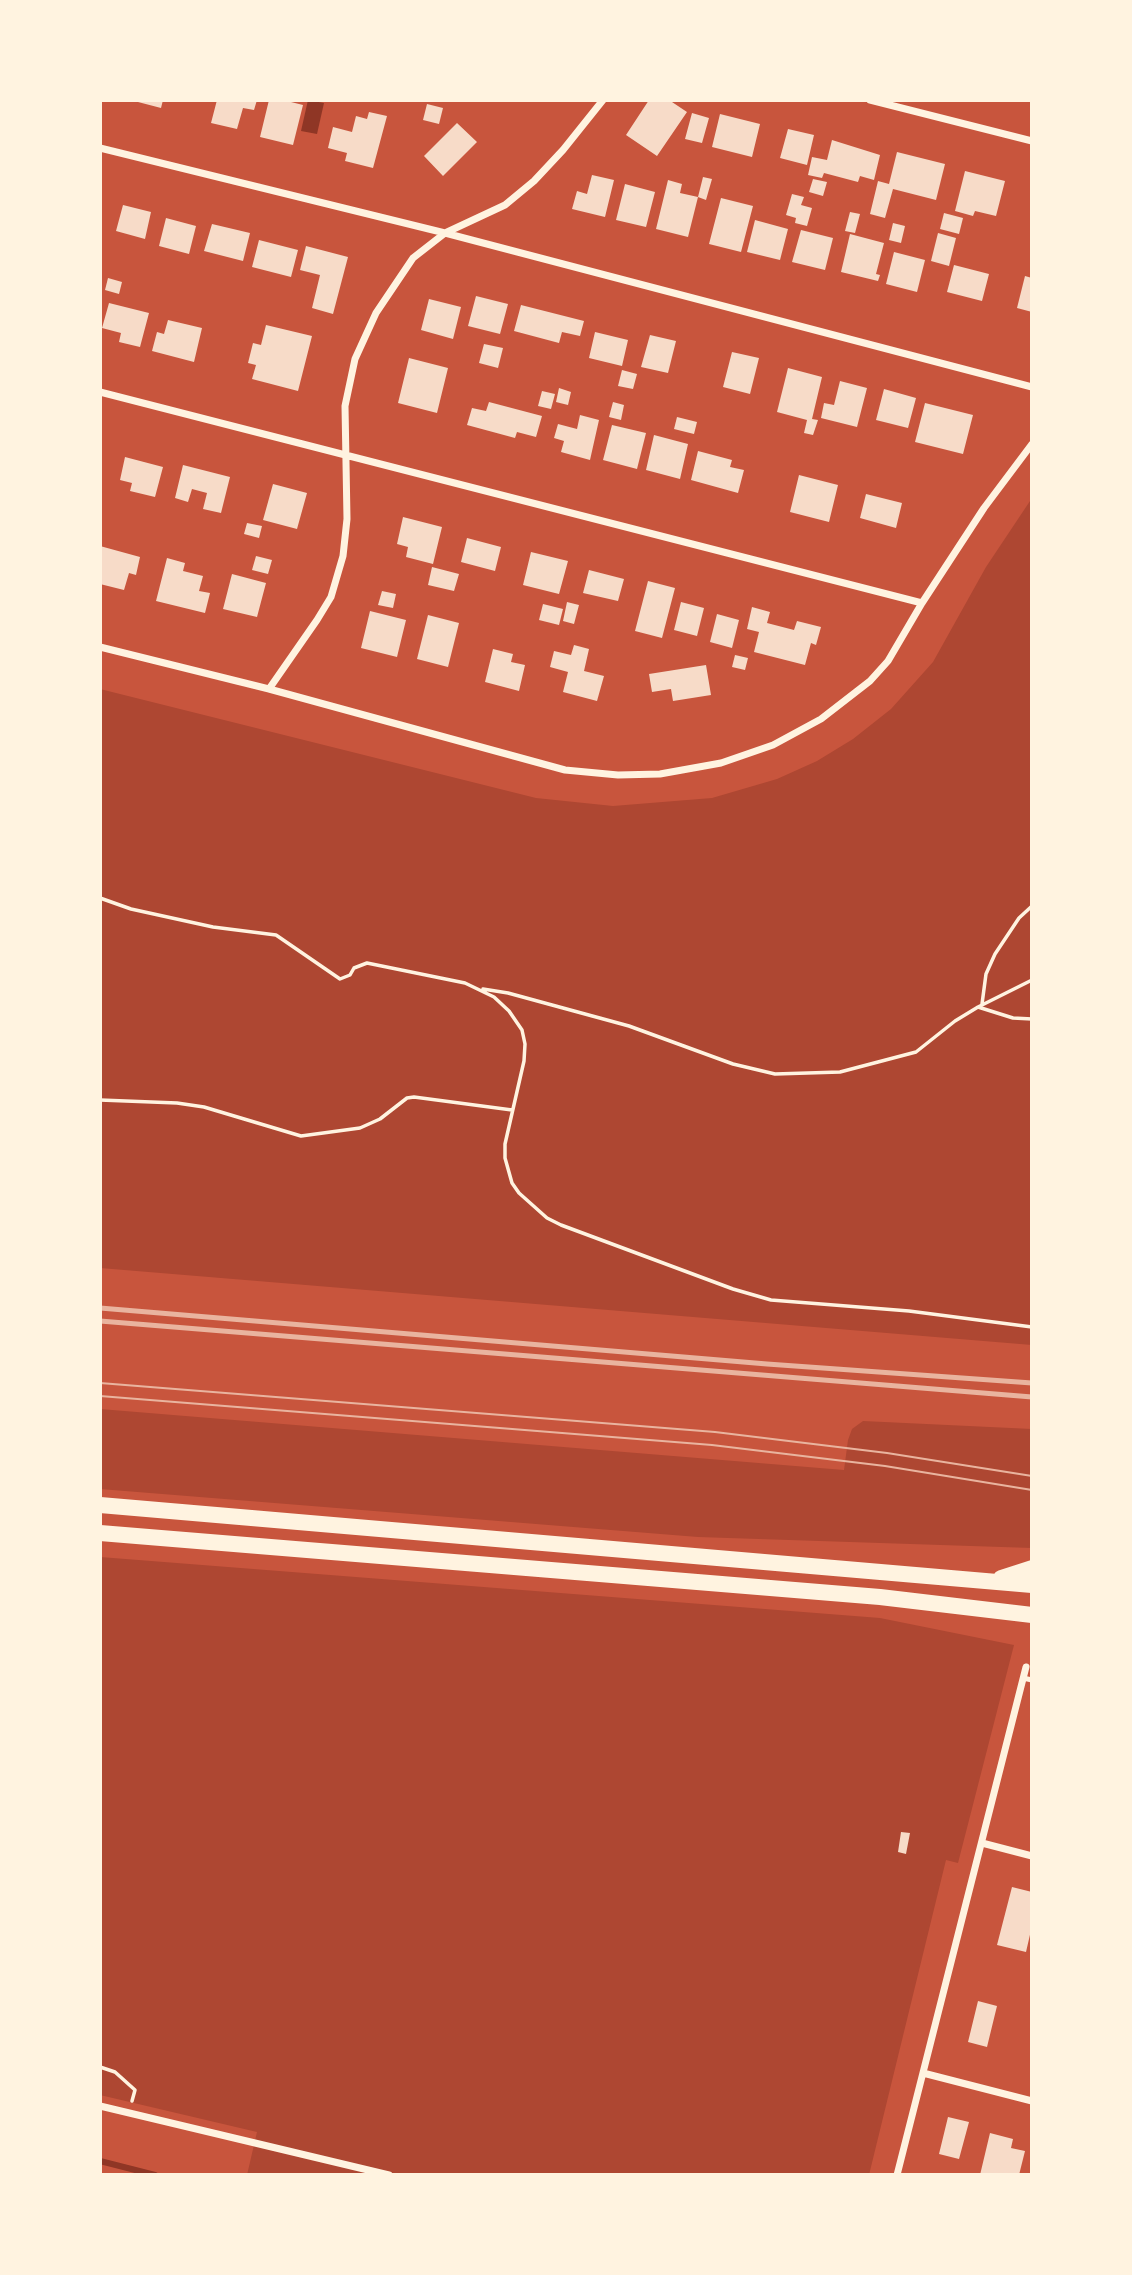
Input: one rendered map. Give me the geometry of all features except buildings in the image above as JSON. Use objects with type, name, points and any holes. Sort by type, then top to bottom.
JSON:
[{"type":"highway","points":[[100,1505],[1032,1585]]},
{"type":"highway","points":[[100,1533],[880,1597],[1032,1615]]},
{"type":"highway","points":[[995,1580],[1032,1568]]},
{"type":"street","points":[[269,689],[331,597],[342,555],[347,519],[345,406],[355,359],[376,313],[413,258],[445,233],[505,205],[534,181],[603,100]]},
{"type":"street","points":[[870,100],[1032,141]]},
{"type":"street","points":[[100,148],[445,233],[1032,387]]},
{"type":"street","points":[[100,392],[922,603]]},
{"type":"street","points":[[100,647],[269,689],[565,770],[618,775],[660,774],[721,763],[773,745],[821,719],[870,681],[888,661],[984,508],[1032,444]]},
{"type":"street","points":[[897,2175],[1026,1667]]},
{"type":"street","points":[[982,1843],[1032,1856]]},
{"type":"street","points":[[923,2073],[1032,2101]]},
{"type":"street","points":[[100,2106],[388,2175]]},
{"type":"lane","points":[[1023,1678],[1032,1680]]},
{"type":"path","points":[[100,898],[131,909],[212,927],[276,935],[340,979],[350,975],[354,968],[367,963],[466,983],[629,1026],[733,1064],[775,1074],[840,1072],[916,1052],[980,1005],[1032,980]]},
{"type":"path","points":[[980,1005],[986,974],[995,954],[1019,918],[1032,906]]},
{"type":"path","points":[[480,988],[509,1011],[522,1030],[524,1061],[505,1144],[505,1158],[512,1183],[547,1218],[733,1289],[771,1300],[909,1311],[1032,1327]]},
{"type":"path","points":[[980,1005],[1013,1018],[1032,1019]]},
{"type":"path","points":[[100,1100],[177,1103],[204,1107],[300,1136],[360,1128],[380,1119],[407,1098],[414,1097],[512,1110]]},
{"type":"path","points":[[100,2067],[115,2073],[135,2090],[130,2113]]},
{"type":"shaded area","points":[[308,100],[324,103],[317,134],[301,131]]},
{"type":"shaded area","points":[[1032,498],[1032,1345],[100,1268],[100,689],[536,798],[613,806],[712,798],[777,779],[817,761],[853,739],[891,709],[933,662],[986,567]]},
{"type":"shaded area","points":[[100,1409],[844,1470],[852,1429],[863,1421],[1032,1429],[1032,1548],[698,1537],[100,1489]]},
{"type":"shaded area","points":[[100,1557],[880,1618],[1014,1645],[958,1863],[946,1860],[869,2175],[247,2175],[257,2132],[100,2095]]},
{"type":"waterway","points":[[100,2161],[155,2175]]},
{"type":"tram line","points":[[100,1383],[715,1432],[887,1453],[1032,1476]]},
{"type":"tram line","points":[[100,1396],[712,1445],[885,1466],[1032,1490]]},
{"type":"railway","points":[[100,1308],[767,1364],[1032,1383]]},
{"type":"railway","points":[[100,1321],[1032,1397]]}]
